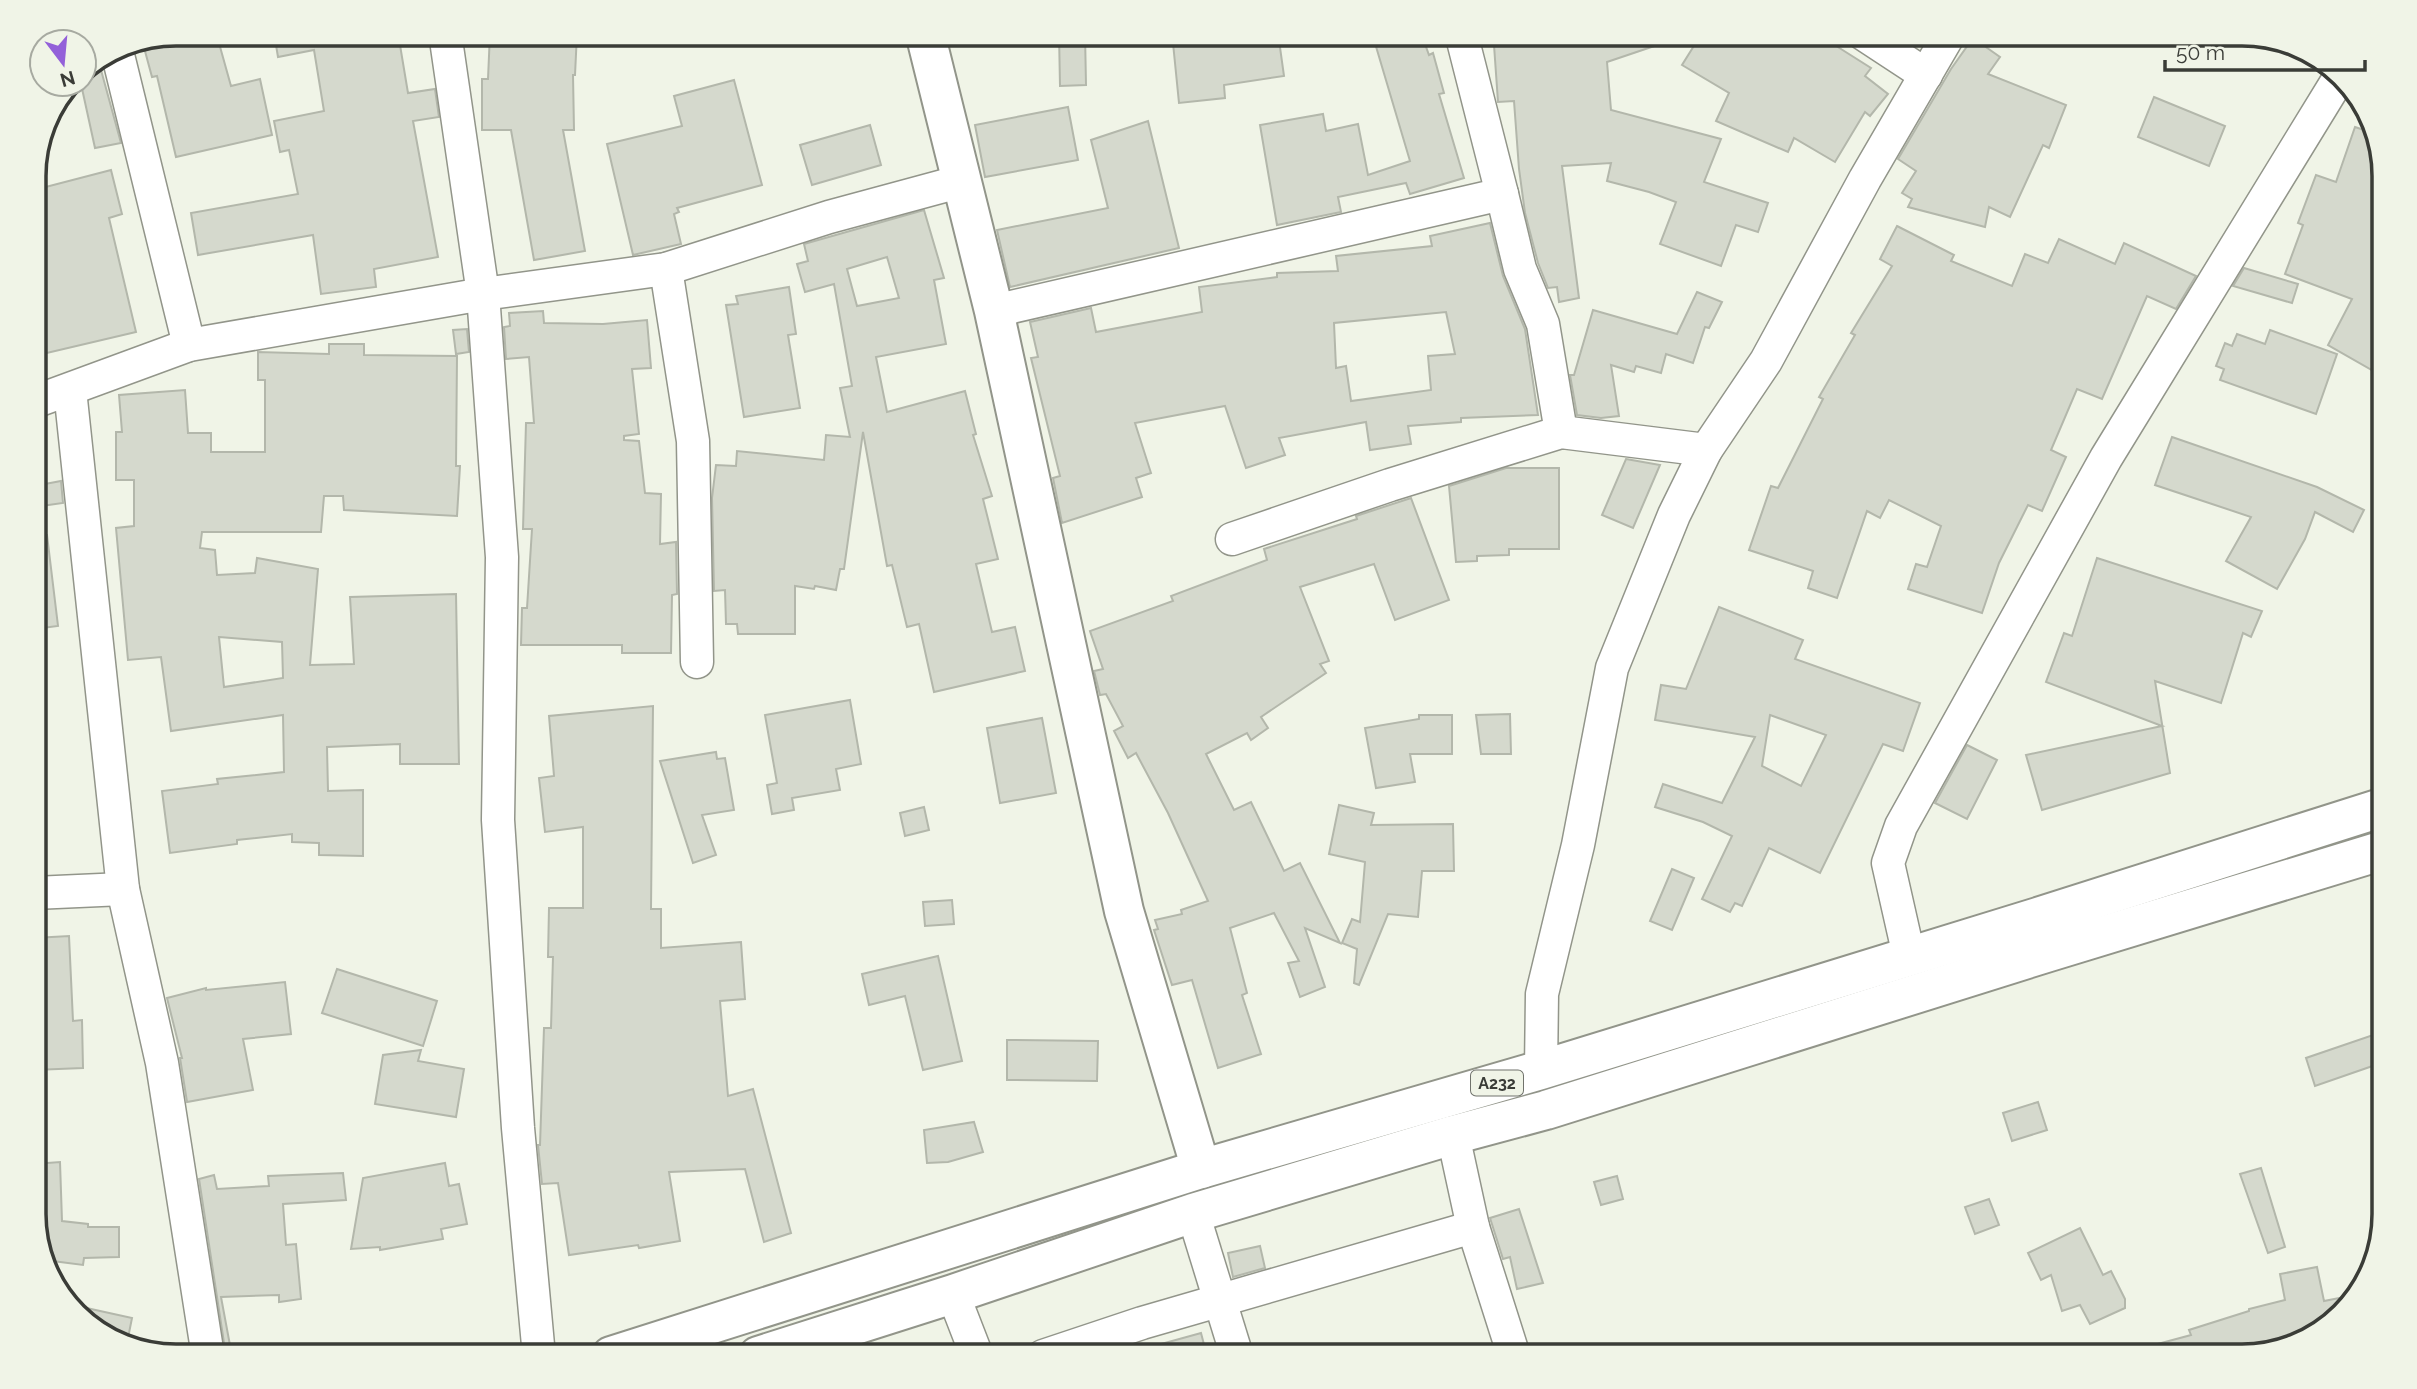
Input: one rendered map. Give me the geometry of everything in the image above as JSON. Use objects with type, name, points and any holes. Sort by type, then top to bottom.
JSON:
[{"type":"main road","points":[[928,46],[994,311],[1124,911],[1201,1169]]},
{"type":"main road","name":"A232","points":[[796,1344],[1193,1213],[1546,1110],[2043,934],[2372,812]]},
{"type":"main road","name":"A232","points":[[649,1344],[1201,1169],[1541,1070],[1909,956],[2043,934],[2372,853]]},
{"type":"street","points":[[447,46],[483,294],[502,557],[498,820],[518,1128],[538,1344]]},
{"type":"street","points":[[1464,46],[1520,269],[1543,324],[1561,432]]},
{"type":"street","points":[[1882,46],[1926,75]]},
{"type":"street","points":[[1541,1070],[1542,994],[1578,845],[1612,668],[1674,514],[1706,450],[1766,361],[1865,179],[1943,46]]},
{"type":"street","points":[[119,59],[189,345]]},
{"type":"street","points":[[1909,956],[1888,863],[1901,826],[2106,458],[2334,85]]},
{"type":"street","points":[[46,398],[189,345],[483,294],[666,269],[829,217],[962,181]]},
{"type":"street","points":[[994,311],[1502,194]]},
{"type":"street","points":[[666,269],[693,441],[697,662]]},
{"type":"street","points":[[70,390],[123,889],[162,1063],[206,1344]]},
{"type":"street","points":[[1233,540],[1390,485],[1561,432],[1706,450]]},
{"type":"street","points":[[46,892],[123,889]]},
{"type":"street","points":[[1453,1135],[1473,1227],[1510,1344]]},
{"type":"street","points":[[1193,1213],[1234,1344]]},
{"type":"street","points":[[1079,1344],[1142,1323],[1473,1227]]},
{"type":"street","points":[[953,1294],[972,1344]]},
{"type":"building","points":[[220,46],[231,86],[260,79],[272,135],[176,157],[157,76],[152,77],[145,49]]},
{"type":"building","points":[[276,46],[400,46],[408,93],[435,89],[439,117],[413,121],[438,257],[374,269],[376,287],[321,294],[313,235],[198,255],[191,213],[298,194],[289,150],[280,152],[274,121],[324,111],[314,50],[278,57]]},
{"type":"building","points":[[489,46],[576,46],[573,75],[574,130],[563,130],[585,251],[534,260],[511,130],[482,130],[482,79],[488,79]]},
{"type":"building","points":[[1059,46],[1085,46],[1086,85],[1060,86]]},
{"type":"building","points":[[1173,46],[1280,46],[1284,76],[1224,85],[1225,98],[1179,103]]},
{"type":"building","points":[[1376,46],[1426,46],[1429,55],[1433,53],[1444,93],[1439,94],[1464,178],[1410,194],[1406,183],[1338,197],[1341,212],[1277,225],[1260,125],[1323,114],[1326,131],[1358,124],[1368,175],[1410,161]]},
{"type":"building","points":[[1494,46],[1654,46],[1607,62],[1611,110],[1721,139],[1704,182],[1768,203],[1758,232],[1736,225],[1721,266],[1660,244],[1676,202],[1607,181],[1611,163],[1562,166],[1579,298],[1559,302],[1557,287],[1548,288],[1538,263],[1525,213],[1514,101],[1498,102]]},
{"type":"building","points":[[1694,46],[1836,46],[1871,68],[1865,76],[1888,94],[1870,116],[1865,112],[1835,162],[1794,138],[1788,152],[1716,121],[1729,93],[1682,65]]},
{"type":"building","points":[[1967,46],[1984,46],[2000,57],[1988,74],[2066,105],[2049,148],[2043,145],[2010,217],[1989,207],[1985,227],[1908,207],[1912,199],[1902,193],[1916,171],[1898,159]]},
{"type":"building","points":[[101,69],[121,143],[95,148],[84,98],[98,98],[98,71]]},
{"type":"building","points":[[734,80],[762,185],[677,208],[679,212],[674,214],[681,244],[633,255],[607,144],[682,126],[674,96]]},
{"type":"building","points":[[2154,97],[2225,126],[2209,166],[2138,137]]},
{"type":"building","points":[[1068,107],[1078,160],[985,177],[975,125]]},
{"type":"building","points":[[1148,121],[1179,248],[1010,287],[997,230],[1108,208],[1091,140]]},
{"type":"building","points":[[870,125],[881,165],[812,185],[800,145]]},
{"type":"building","points":[[2355,127],[2363,130],[2371,167],[2371,370],[2328,345],[2352,299],[2285,274],[2303,225],[2298,223],[2316,175],[2336,182]]},
{"type":"building","points":[[111,170],[122,214],[109,218],[136,332],[46,353],[46,187]]},
{"type":"building","points":[[924,210],[944,278],[934,280],[946,344],[876,357],[887,412],[965,391],[976,434],[973,435],[992,496],[983,499],[998,559],[976,564],[992,632],[1015,627],[1025,671],[934,692],[919,624],[907,627],[892,565],[887,566],[863,432],[844,569],[840,569],[836,590],[795,586],[795,634],[738,634],[737,624],[726,624],[725,590],[714,591],[712,498],[716,465],[736,466],[737,451],[824,460],[826,435],[850,437],[840,388],[852,386],[834,284],[805,292],[797,264],[808,261],[804,244]],"holes":[[[887,257],[899,298],[857,306],[847,269]]]},
{"type":"building","points":[[1490,223],[1503,276],[1525,329],[1538,415],[1461,418],[1461,422],[1408,426],[1411,444],[1370,450],[1366,422],[1279,438],[1285,455],[1246,468],[1225,406],[1135,423],[1151,473],[1136,478],[1142,497],[1062,523],[1053,478],[1060,476],[1031,358],[1038,357],[1030,322],[1091,308],[1096,332],[1202,312],[1199,287],[1277,277],[1277,273],[1338,271],[1336,256],[1432,246],[1430,236]],"holes":[[[1446,312],[1455,354],[1428,356],[1431,390],[1351,401],[1346,366],[1336,368],[1334,323]]]},
{"type":"building","points":[[1897,226],[1954,255],[1951,261],[2012,286],[2025,254],[2048,263],[2059,239],[2115,264],[2124,243],[2196,276],[2176,309],[2147,296],[2102,399],[2077,389],[2051,450],[2066,457],[2042,511],[2028,505],[1999,563],[1982,613],[1908,589],[1916,564],[1927,567],[1941,526],[1889,500],[1880,518],[1867,511],[1837,598],[1808,588],[1813,571],[1749,550],[1771,486],[1778,488],[1823,399],[1819,397],[1855,335],[1851,333],[1892,266],[1880,259]]},
{"type":"building","points":[[2244,268],[2298,284],[2292,303],[2233,286]]},
{"type":"building","points":[[789,287],[796,334],[788,335],[800,408],[744,417],[726,305],[738,304],[736,296]]},
{"type":"building","points":[[1697,292],[1722,302],[1709,328],[1705,327],[1693,363],[1666,354],[1661,373],[1636,366],[1634,372],[1611,365],[1619,416],[1601,418],[1577,415],[1570,375],[1574,375],[1593,310],[1677,334]]},
{"type":"building","points":[[543,311],[544,323],[603,324],[647,320],[651,368],[632,369],[639,434],[624,436],[624,440],[639,441],[645,493],[661,494],[660,544],[676,542],[677,594],[672,595],[671,653],[622,653],[622,645],[521,645],[522,608],[527,608],[532,529],[523,529],[526,423],[534,423],[529,357],[506,359],[504,327],[510,326],[509,313]]},
{"type":"building","points":[[467,329],[469,352],[456,354],[453,330]]},
{"type":"building","points":[[2270,330],[2337,354],[2316,414],[2220,380],[2224,369],[2216,366],[2225,343],[2232,346],[2237,334],[2265,344]]},
{"type":"building","points":[[329,344],[364,344],[364,355],[457,356],[456,466],[460,466],[457,516],[344,510],[343,496],[324,496],[321,532],[202,532],[200,548],[215,550],[217,575],[255,573],[257,558],[318,569],[310,665],[354,664],[350,597],[456,594],[459,764],[400,764],[400,744],[327,747],[328,791],[363,790],[363,856],[319,855],[319,843],[292,842],[292,834],[237,840],[237,844],[170,853],[162,791],[218,784],[217,779],[284,772],[283,715],[171,731],[161,657],[128,660],[116,528],[134,526],[134,480],[116,480],[116,432],[122,432],[119,395],[185,390],[188,433],[211,433],[211,452],[265,452],[265,380],[258,380],[258,352],[329,354]],"holes":[[[219,637],[282,642],[283,678],[224,687]]]},
{"type":"building","points":[[2172,437],[2317,487],[2364,510],[2353,532],[2315,512],[2305,539],[2277,589],[2226,561],[2251,517],[2155,485]]},
{"type":"building","points":[[1626,459],[1660,465],[1633,528],[1602,515]]},
{"type":"building","points":[[1506,468],[1559,468],[1559,549],[1509,549],[1509,555],[1477,556],[1477,561],[1456,562],[1449,486]]},
{"type":"building","points":[[61,481],[63,503],[46,505],[46,484]]},
{"type":"building","points":[[1411,498],[1449,600],[1395,620],[1374,564],[1300,587],[1329,661],[1320,664],[1326,673],[1261,717],[1268,728],[1251,740],[1247,733],[1206,754],[1234,810],[1251,802],[1284,871],[1300,863],[1340,943],[1305,928],[1325,987],[1300,997],[1288,963],[1299,961],[1274,913],[1230,928],[1247,993],[1242,995],[1261,1054],[1218,1068],[1192,980],[1172,985],[1154,930],[1158,929],[1155,920],[1182,914],[1181,910],[1208,901],[1168,813],[1136,753],[1128,758],[1114,731],[1123,726],[1106,694],[1100,695],[1094,671],[1103,669],[1090,631],[1173,601],[1171,596],[1267,560],[1264,549],[1357,519],[1356,516]]},
{"type":"building","points":[[46,535],[58,626],[46,628]]},
{"type":"building","points":[[2097,558],[2262,611],[2251,637],[2243,633],[2221,703],[2155,681],[2170,773],[2042,810],[2026,755],[2162,726],[2046,682],[2064,633],[2072,636]]},
{"type":"building","points":[[1719,607],[1803,640],[1795,659],[1920,703],[1903,751],[1883,744],[1820,873],[1769,848],[1742,906],[1735,903],[1730,912],[1702,899],[1732,836],[1703,822],[1655,807],[1663,784],[1722,803],[1755,737],[1655,720],[1661,685],[1686,689]],"holes":[[[1770,715],[1826,735],[1801,786],[1762,766]]]},
{"type":"building","points":[[850,700],[861,764],[836,769],[840,790],[792,798],[794,810],[772,814],[767,785],[777,783],[765,715]]},
{"type":"building","points":[[653,706],[651,909],[661,909],[661,948],[741,942],[745,999],[720,1001],[728,1096],[753,1089],[791,1233],[764,1242],[745,1169],[669,1172],[680,1241],[569,1255],[558,1183],[542,1184],[538,1145],[544,1028],[551,1028],[553,957],[548,957],[549,908],[583,908],[583,827],[545,832],[539,778],[554,776],[549,716]]},
{"type":"building","points":[[1510,714],[1511,754],[1481,754],[1476,715]]},
{"type":"building","points":[[1419,715],[1452,715],[1452,754],[1410,754],[1415,782],[1376,788],[1365,728],[1419,719]]},
{"type":"building","points":[[1042,718],[1056,793],[1000,803],[987,728]]},
{"type":"building","points":[[1967,745],[1997,760],[1967,819],[1935,803]]},
{"type":"building","points":[[716,752],[717,759],[725,758],[734,810],[702,815],[716,855],[693,863],[660,761]]},
{"type":"building","points":[[1339,805],[1374,813],[1371,825],[1453,824],[1454,871],[1422,871],[1418,917],[1388,914],[1359,985],[1354,983],[1357,949],[1342,943],[1352,919],[1360,922],[1365,862],[1329,854]]},
{"type":"building","points":[[924,807],[929,830],[905,836],[900,813]]},
{"type":"building","points":[[1672,869],[1694,878],[1672,930],[1650,921]]},
{"type":"building","points":[[952,900],[954,924],[925,926],[923,902]]},
{"type":"building","points":[[69,936],[73,1021],[82,1020],[83,1068],[46,1070],[46,937]]},
{"type":"building","points":[[938,956],[962,1061],[923,1070],[905,996],[869,1005],[862,974]]},
{"type":"building","points":[[337,969],[437,1001],[423,1046],[322,1013]]},
{"type":"building","points":[[285,982],[291,1034],[243,1039],[253,1090],[187,1102],[182,1058],[167,998],[206,988]]},
{"type":"building","points":[[2372,1035],[2372,1066],[2315,1086],[2306,1058]]},
{"type":"building","points":[[1007,1040],[1098,1041],[1097,1081],[1007,1080]]},
{"type":"building","points":[[421,1050],[418,1061],[464,1069],[456,1117],[375,1104],[383,1055]]},
{"type":"building","points":[[2038,1102],[2047,1130],[2012,1141],[2003,1113]]},
{"type":"building","points":[[974,1122],[983,1152],[948,1162],[927,1163],[924,1130]]},
{"type":"building","points":[[60,1162],[62,1221],[88,1224],[88,1227],[119,1227],[119,1257],[84,1258],[83,1265],[55,1261],[46,1222],[46,1163]]},
{"type":"building","points":[[445,1163],[449,1186],[459,1184],[467,1224],[441,1229],[443,1239],[380,1250],[380,1247],[351,1249],[363,1178]]},
{"type":"building","points":[[2261,1168],[2285,1247],[2268,1253],[2240,1174]]},
{"type":"building","points":[[343,1173],[346,1200],[283,1204],[286,1245],[296,1244],[301,1299],[279,1302],[279,1295],[221,1297],[230,1344],[224,1344],[199,1179],[214,1175],[217,1189],[269,1186],[268,1176]]},
{"type":"building","points":[[1617,1176],[1623,1199],[1601,1205],[1594,1182]]},
{"type":"building","points":[[1989,1199],[1999,1225],[1975,1234],[1965,1207]]},
{"type":"building","points":[[1519,1209],[1543,1283],[1517,1289],[1510,1257],[1503,1259],[1490,1218]]},
{"type":"building","points":[[2080,1228],[2103,1275],[2111,1271],[2125,1299],[2125,1308],[2090,1324],[2080,1305],[2062,1311],[2051,1275],[2041,1280],[2028,1253]]},
{"type":"building","points":[[1260,1246],[1265,1268],[1233,1277],[1228,1253]]},
{"type":"building","points":[[2317,1267],[2324,1301],[2340,1298],[2321,1317],[2307,1326],[2275,1339],[2242,1344],[2158,1344],[2191,1335],[2189,1330],[2249,1309],[2285,1300],[2280,1274]]},
{"type":"building","points":[[87,1308],[132,1318],[129,1335],[96,1317]]},
{"type":"building","points":[[1201,1333],[1204,1344],[1161,1344]]}]
